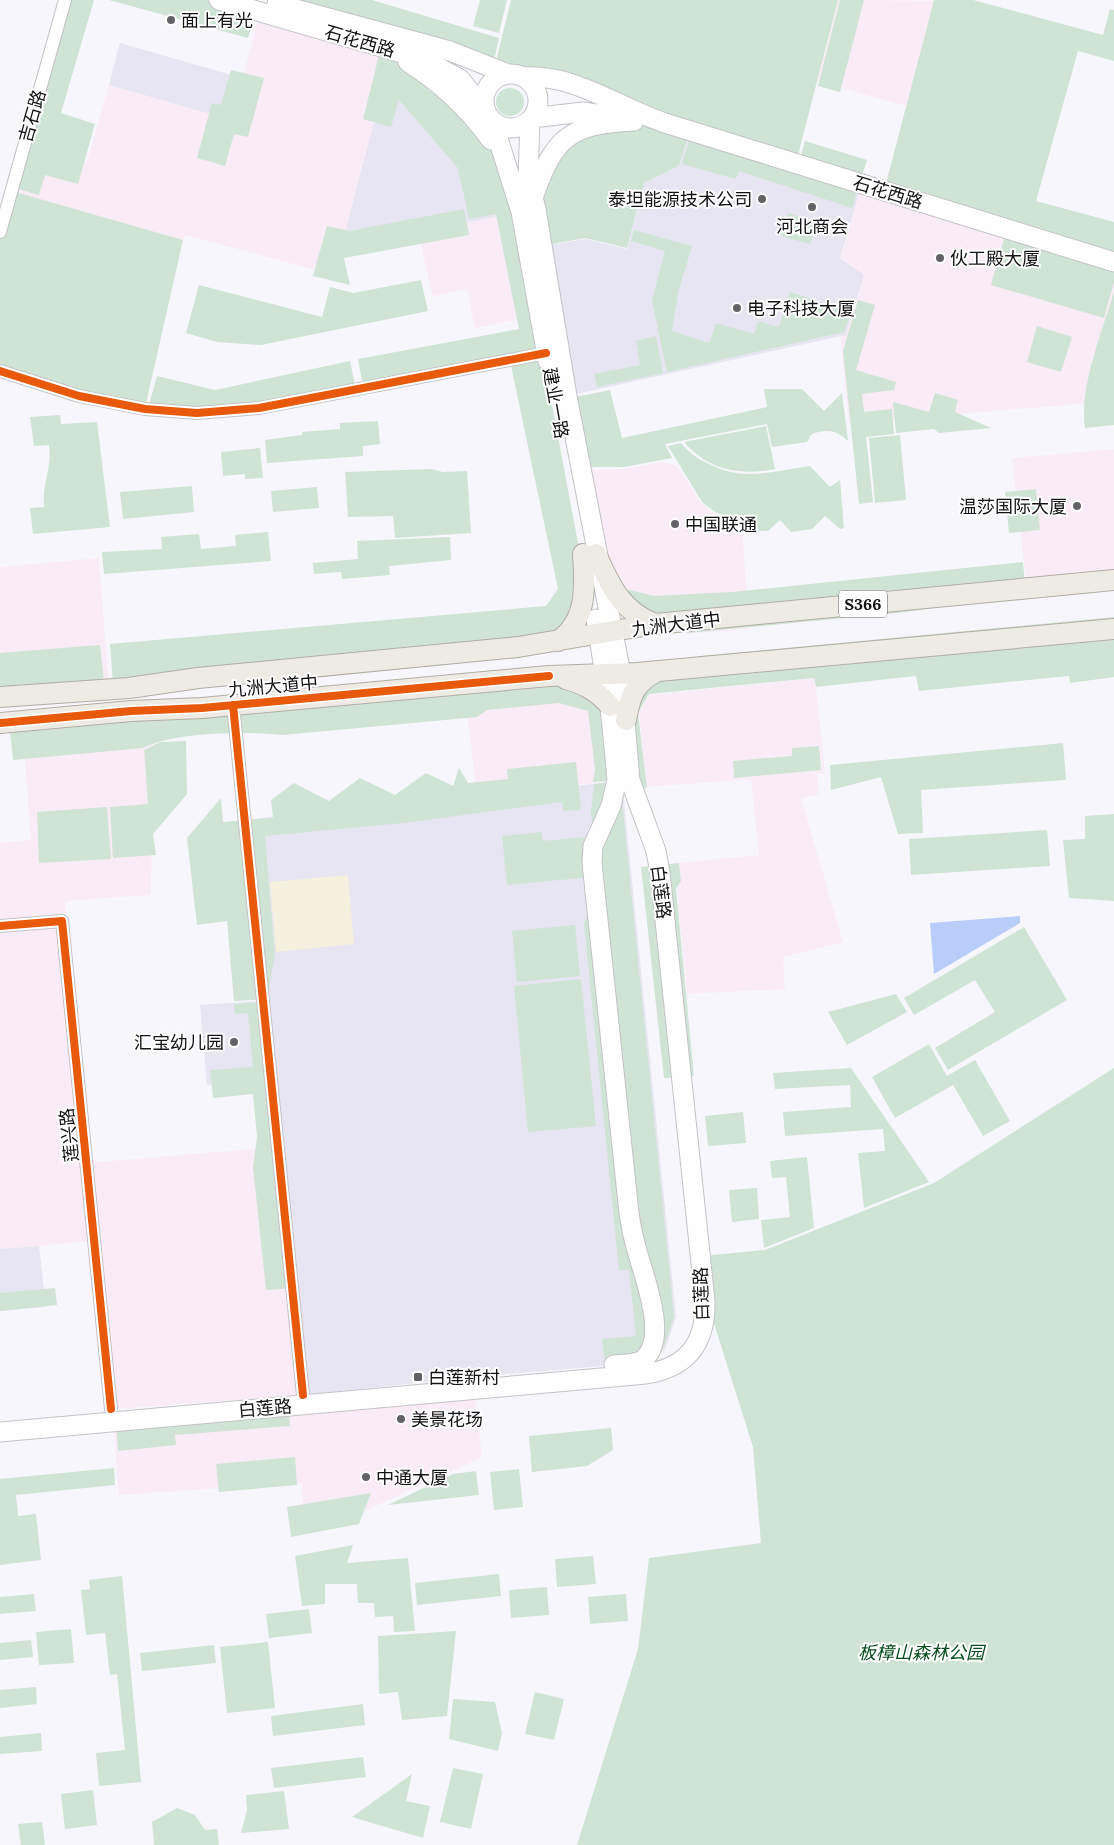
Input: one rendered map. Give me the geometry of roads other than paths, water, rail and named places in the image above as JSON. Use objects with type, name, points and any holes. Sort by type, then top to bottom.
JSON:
[{"type":"main road","name":"石花西路","points":[[219,0],[423,59],[460,79],[487,114]]},
{"type":"main road","name":"石花西路","points":[[262,0],[450,50],[515,76],[542,76],[570,82],[662,122],[1114,262]]},
{"type":"main road","points":[[375,44],[408,62],[448,92],[479,123],[508,169]]},
{"type":"main road","points":[[500,76],[515,76],[529,81],[536,93],[537,107],[531,119],[524,125],[509,128],[494,123],[487,114],[483,102],[488,86],[500,76]]},
{"type":"main road","name":"石花西路","points":[[531,119],[583,112],[634,121],[662,122]]},
{"type":"main road","name":"建业一路","points":[[487,114],[508,169],[521,212],[546,352],[606,633]]},
{"type":"main road","name":"建业一路","points":[[531,119],[528,166],[590,554]]},
{"type":"main road","points":[[533,199],[548,159],[571,134],[584,128],[611,122],[634,121]]},
{"type":"main road","points":[[590,554],[617,598],[628,610],[655,624]]},
{"type":"main road","points":[[558,640],[574,624],[582,609],[590,554]]},
{"type":"main road","name":"九洲大道中","points":[[0,697],[129,688],[198,678],[518,648],[655,624],[1114,580]]},
{"type":"main road","name":"九洲大道中","points":[[0,723],[131,711],[232,705],[549,676],[656,672],[1114,629]]},
{"type":"main road","name":"白莲路","points":[[0,1432],[646,1374],[674,1366],[689,1355],[700,1338],[703,1328],[705,1301],[660,873],[656,850],[631,784],[626,720],[613,675],[606,633]]},
{"type":"main road","points":[[626,720],[632,693],[637,685],[656,672]]},
{"type":"main road","name":"白莲路","points":[[0,1420],[112,1409],[303,1395],[474,1377],[631,1364],[642,1360],[650,1350],[654,1327],[652,1306],[629,1212],[592,863],[593,846],[611,806],[617,785],[610,706],[613,675]]},
{"type":"main road","points":[[549,676],[575,682],[590,688],[610,706]]},
{"type":"street","name":"吉石路","points":[[0,232],[65,0]]},
{"type":"street","points":[[0,371],[79,396],[145,409],[197,413],[259,408],[546,352]]},
{"type":"street","points":[[232,705],[303,1395]]},
{"type":"street","name":"莲兴路","points":[[0,926],[62,921],[112,1409]]},
{"type":"water","points":[[1020,916],[1020,923],[934,974],[930,923]]},
{"type":"place","name":"面上有光","points":[[171,20]]},
{"type":"place","name":"泰坦能源技术公司","points":[[762,199]]},
{"type":"place","name":"河北商会","points":[[812,207]]},
{"type":"place","name":"伙工殿大厦","points":[[940,258]]},
{"type":"place","name":"电子科技大厦","points":[[737,308]]},
{"type":"place","name":"温莎国际大厦","points":[[1077,506]]},
{"type":"place","name":"中国联通","points":[[675,524]]},
{"type":"place","name":"汇宝幼儿园","points":[[234,1042]]},
{"type":"place","name":"白莲新村","points":[[418,1377]]},
{"type":"place","name":"美景花场","points":[[401,1419]]},
{"type":"place","name":"中通大厦","points":[[366,1477]]},
{"type":"park label","name":"板樟山森林公园","points":[[921,1652]]}]
